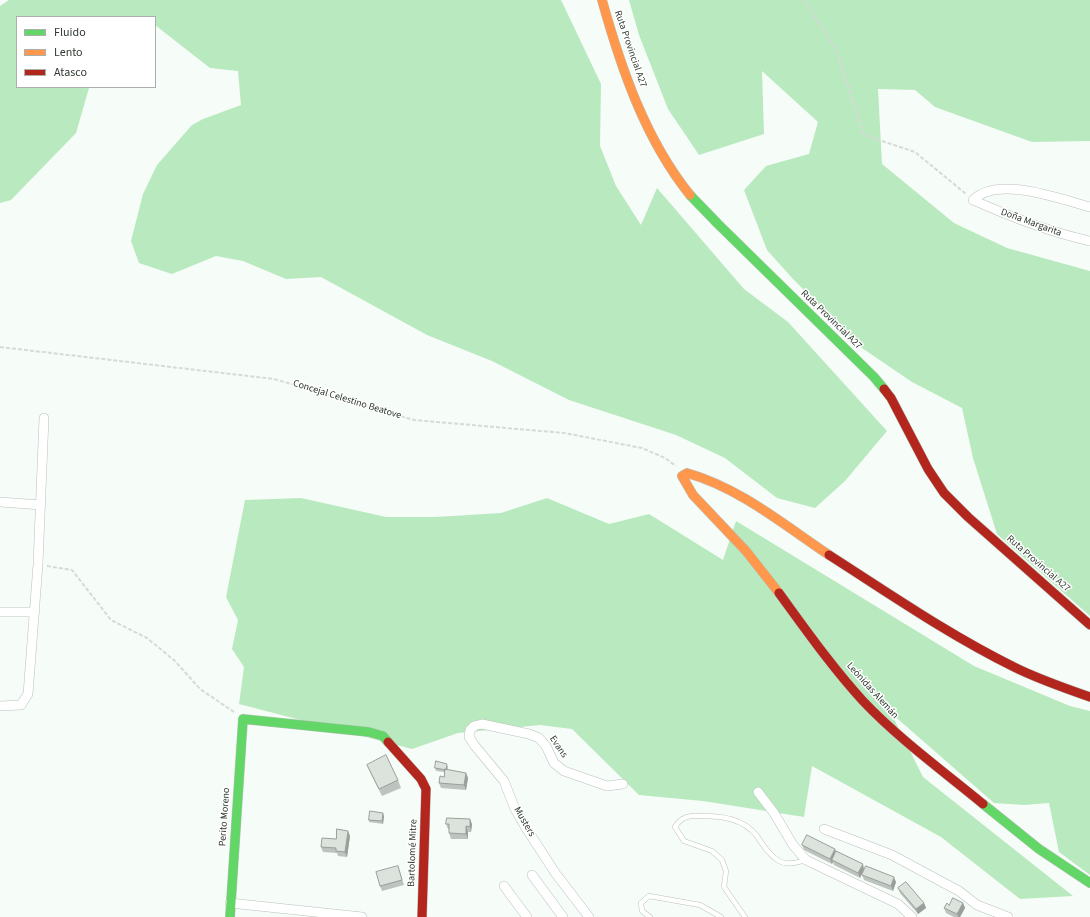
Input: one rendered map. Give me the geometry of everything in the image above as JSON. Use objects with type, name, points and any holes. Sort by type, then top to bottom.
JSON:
[{"type":"street","name":"Ruta Provincial A27","points":[[602,0],[620,60],[631,89],[661,151],[681,184],[719,226],[874,377],[891,398],[928,469],[944,493],[968,517],[1090,625]]},
{"type":"street","points":[[973,200],[984,191],[1016,189],[1031,190],[1090,208]]},
{"type":"street","name":"Doña Margarita","points":[[973,200],[1017,220],[1068,236],[1090,241]]},
{"type":"street","points":[[0,706],[21,705],[28,694],[38,564],[44,418]]},
{"type":"street","points":[[687,473],[696,475],[746,501],[921,613],[997,659],[1060,688],[1090,697]]},
{"type":"street","name":"Leónidas Alemán","points":[[687,473],[682,476],[685,486],[733,535],[767,577],[814,641],[853,688],[895,733],[996,815],[1067,869],[1090,883]]},
{"type":"street","points":[[0,502],[41,505]]},
{"type":"street","points":[[0,612],[35,612]]},
{"type":"street","name":"Bartolomé Mitre","points":[[243,719],[370,732],[383,736],[421,780],[426,789],[422,917]]},
{"type":"street","name":"Perito Moreno","points":[[230,917],[243,719]]},
{"type":"street","name":"Evans","points":[[474,726],[482,724],[529,734],[539,738],[546,746],[554,763],[564,771],[607,786],[623,784]]},
{"type":"street","name":"Musters","points":[[474,726],[470,730],[470,737],[475,746],[504,781],[515,809],[526,828],[556,874],[589,917]]},
{"type":"street","points":[[758,792],[774,813],[793,845],[806,860],[898,904],[912,917]]},
{"type":"street","points":[[824,829],[892,855],[959,891],[977,905],[1008,917]]},
{"type":"street","points":[[532,875],[563,917]]},
{"type":"street","points":[[504,886],[527,917]]},
{"type":"street","points":[[230,903],[362,917]]},
{"type":"lane","points":[[745,917],[724,887],[726,871],[722,860],[712,851],[684,841],[675,827],[680,820],[690,815],[724,817],[740,822],[755,834],[768,851],[780,862],[792,864],[806,860]]},
{"type":"lane","points":[[650,917],[642,912],[641,903],[649,896],[700,905],[721,917]]},
{"type":"path","points":[[804,0],[836,49],[864,135],[915,152],[973,200]]},
{"type":"path","name":"Concejal Celestino Beatove","points":[[0,347],[274,379],[414,420],[564,433],[642,448],[665,458],[687,473]]},
{"type":"path","points":[[38,564],[72,570],[111,620],[147,638],[175,661],[200,689],[243,719]]},
{"type":"green space","points":[[9,0],[561,0],[601,84],[600,146],[616,186],[641,225],[657,188],[744,289],[788,322],[887,431],[845,481],[815,508],[777,498],[725,458],[676,435],[569,400],[492,361],[427,335],[321,277],[286,279],[243,261],[216,256],[172,274],[139,263],[131,241],[143,194],[157,165],[192,125],[203,119],[241,105],[238,71],[210,68],[156,26],[156,16],[16,16],[16,88],[89,88],[76,133],[11,200],[0,203],[0,6]]},
{"type":"green space","points":[[629,0],[1090,0],[1090,141],[1032,142],[935,107],[915,90],[878,89],[882,164],[954,223],[1007,248],[1090,271],[1090,616],[997,534],[973,458],[962,408],[912,382],[862,348],[793,279],[767,250],[744,190],[766,166],[809,154],[818,122],[762,71],[764,134],[699,155],[668,109],[639,35]]},
{"type":"green space","points":[[301,498],[386,517],[436,517],[501,513],[547,498],[609,524],[649,514],[723,560],[736,521],[974,666],[1070,706],[1090,711],[1090,875],[1059,852],[1049,803],[1024,805],[994,803],[891,713],[923,777],[1073,896],[1020,899],[941,837],[812,766],[804,817],[703,801],[639,795],[572,729],[540,725],[458,733],[412,749],[239,704],[244,667],[232,649],[238,620],[226,597],[245,500]]},
{"type":"building","points":[[386,755],[398,780],[379,789],[367,765]]},
{"type":"building","points":[[436,761],[447,764],[446,770],[435,768]]},
{"type":"building","points":[[445,769],[466,773],[464,785],[439,783],[440,776],[444,777]]},
{"type":"building","points":[[370,811],[383,813],[382,821],[369,820]]},
{"type":"building","points":[[447,818],[470,819],[470,827],[466,826],[466,834],[449,833],[449,824],[446,824]]},
{"type":"building","points":[[337,829],[348,831],[345,852],[336,851],[336,848],[321,847],[322,838],[336,839]]},
{"type":"building","points":[[807,835],[835,849],[830,859],[802,845]]},
{"type":"building","points":[[836,851],[863,864],[858,873],[832,860]]},
{"type":"building","points":[[398,866],[402,880],[380,886],[376,872]]},
{"type":"building","points":[[866,866],[894,877],[891,886],[862,875]]},
{"type":"building","points":[[906,882],[924,903],[916,909],[898,888]]},
{"type":"building","points":[[953,898],[963,903],[957,914],[944,908],[947,903],[949,905]]},
{"type":"traffic: fast","points":[[690,195],[874,377],[884,389]]},
{"type":"traffic: fast","points":[[230,917],[243,719],[369,732],[383,736],[388,742]]},
{"type":"traffic: fast","points":[[983,804],[1039,849],[1090,883]]},
{"type":"traffic: slow","points":[[602,0],[626,77],[647,127],[674,173],[690,195]]},
{"type":"traffic: slow","points":[[779,593],[746,551],[693,495],[682,476],[687,473],[725,488],[761,508],[829,555]]},
{"type":"traffic: jam","points":[[884,389],[891,398],[928,469],[944,493],[968,517],[1090,625]]},
{"type":"traffic: jam","points":[[829,555],[920,614],[990,655],[1032,675],[1090,697]]},
{"type":"traffic: jam","points":[[779,593],[830,662],[863,701],[906,742],[983,804]]},
{"type":"traffic: jam","points":[[388,742],[421,779],[426,789],[422,917]]}]
